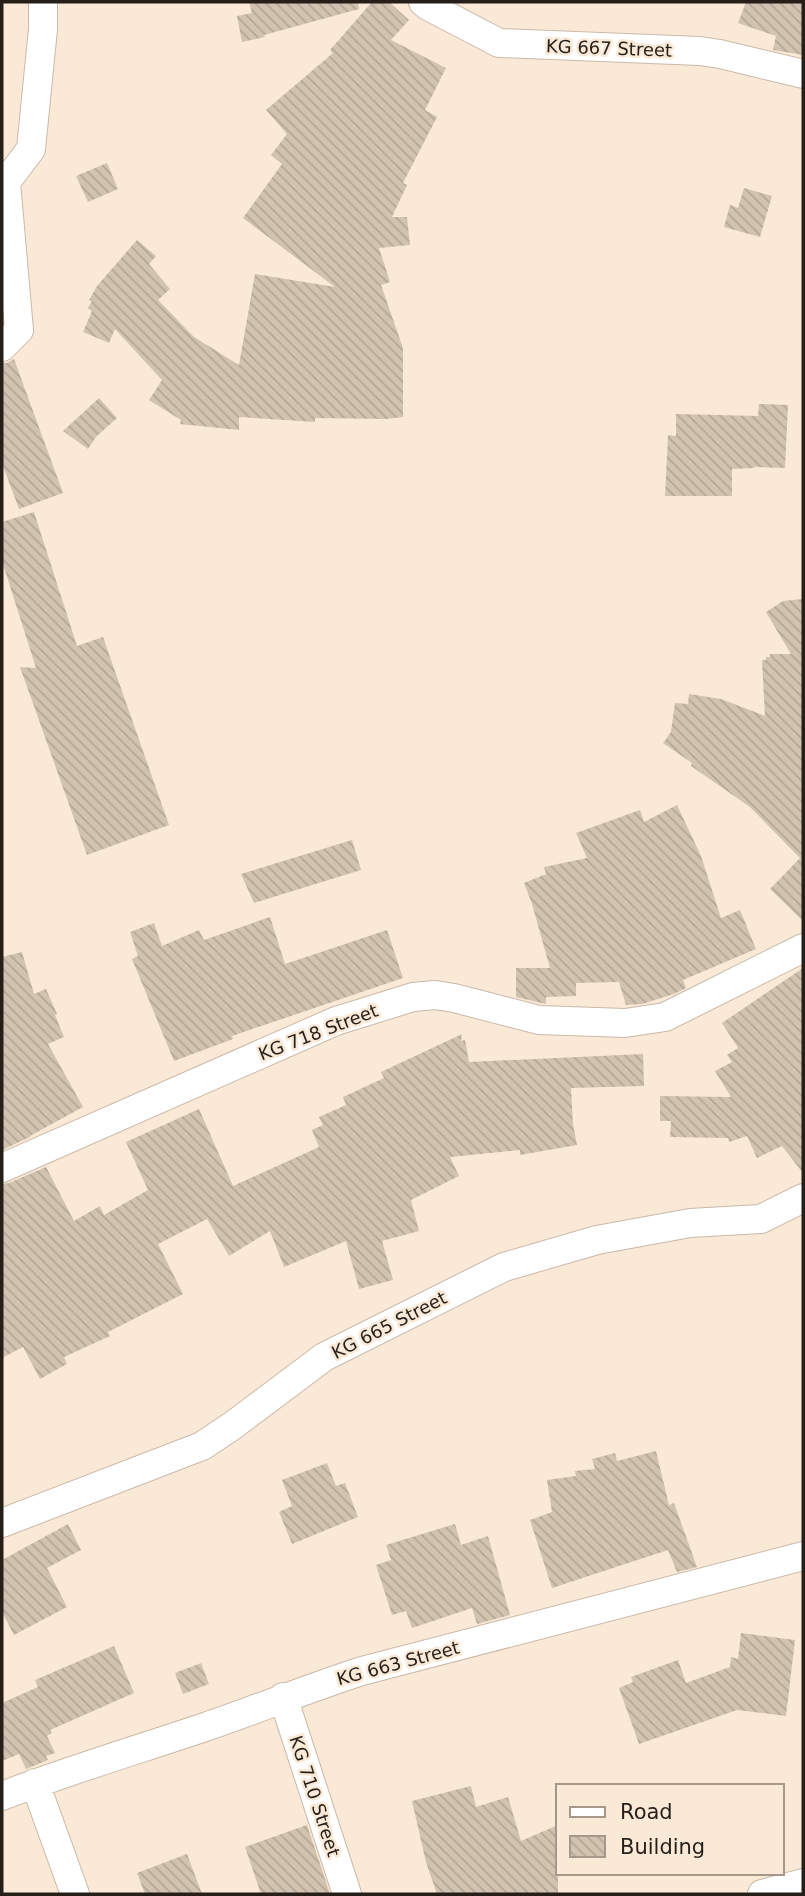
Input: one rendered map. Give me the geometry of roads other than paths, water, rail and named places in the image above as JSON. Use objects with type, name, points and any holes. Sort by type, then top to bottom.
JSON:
[{"type":"street","points":[[2,348],[19,330],[6,182],[31,149],[43,29],[43,2]]},
{"type":"street","name":"KG 667 Street","points":[[423,2],[499,43],[700,51],[803,74]]},
{"type":"street","name":"KG 718 Street","points":[[2,1168],[336,1021],[413,997],[435,995],[454,998],[539,1020],[625,1023],[665,1017],[803,948]]},
{"type":"street","name":"KG 665 Street","points":[[2,1522],[202,1446],[324,1357],[504,1267],[611,1238],[690,1223],[761,1219],[803,1198]]},
{"type":"street","name":"KG 663 Street","points":[[2,1796],[362,1671],[803,1556]]},
{"type":"street","name":"KG 710 Street","points":[[282,1697],[347,1894]]},
{"type":"street","points":[[36,1783],[75,1894]]},
{"type":"street","points":[[762,1894],[803,1883]]}]
